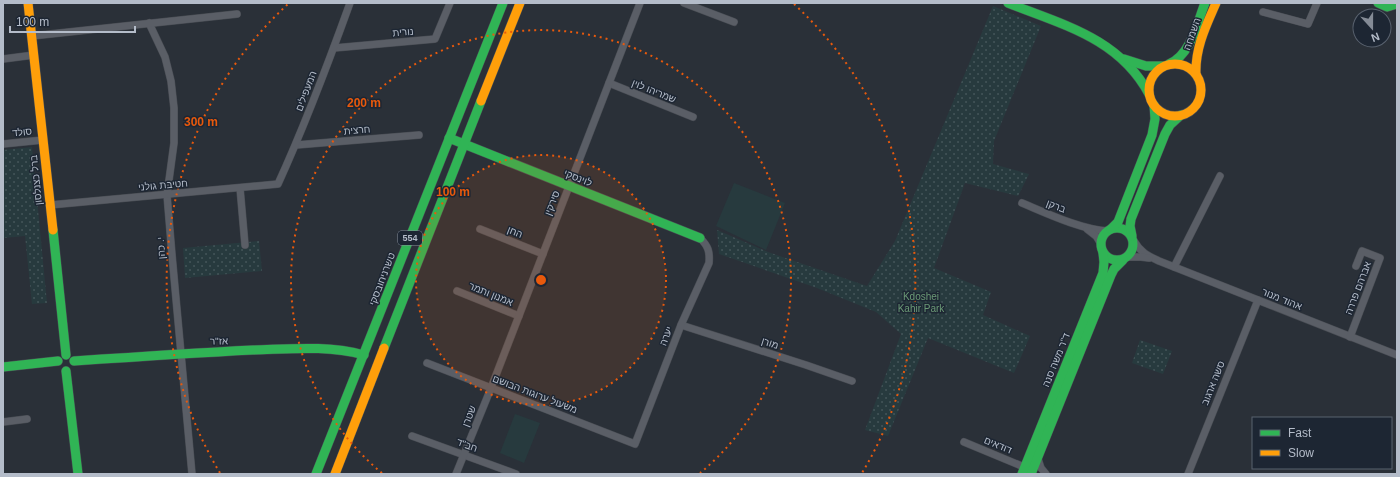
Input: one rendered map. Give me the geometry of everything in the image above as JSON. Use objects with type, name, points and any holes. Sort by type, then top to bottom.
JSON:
[{"type":"street","name":"ברל כצנלסון","points":[[28,3],[66,355]]},
{"type":"street","name":"המעפילים","points":[[278,184],[296,145],[350,3]]},
{"type":"street","name":"נורית","points":[[334,48],[434,39],[450,3]]},
{"type":"street","name":"טשרניחובסקי","points":[[316,474],[503,3]]},
{"type":"street","name":"554","points":[[335,474],[520,3]]},
{"type":"street","name":"סירקין","points":[[491,388],[640,3]]},
{"type":"street","points":[[684,3],[734,22]]},
{"type":"street","points":[[1008,3],[1097,40],[1115,53],[1136,72],[1150,94]]},
{"type":"street","name":"השמחה","points":[[1166,65],[1177,60],[1183,54],[1205,3]]},
{"type":"street","name":"השמחה","points":[[1196,74],[1196,56],[1198,47],[1216,3]]},
{"type":"street","points":[[1263,12],[1308,24],[1317,3]]},
{"type":"street","points":[[1378,3],[1387,6],[1396,5]]},
{"type":"street","points":[[32,36],[237,14]]},
{"type":"street","name":"י. כהן","points":[[149,23],[165,57],[171,81],[174,108],[174,143],[167,195],[192,474]]},
{"type":"street","points":[[1115,53],[1133,62],[1146,66],[1181,64],[1188,67],[1196,74],[1201,84],[1202,93],[1194,108],[1182,115],[1166,130],[1131,219],[1130,226],[1134,247],[1131,253],[1125,259],[1117,261],[1111,260],[1102,248],[1102,238],[1118,222],[1152,135],[1155,119],[1154,106],[1150,94],[1149,84],[1156,72],[1166,65]]},
{"type":"street","points":[[3,59],[34,56]]},
{"type":"street","name":"שמריהו לוין","points":[[609,83],[693,117]]},
{"type":"street","points":[[1154,106],[1161,112],[1169,115],[1182,115]]},
{"type":"street","name":"חרצית","points":[[296,145],[419,135]]},
{"type":"street","name":"לוינסקי","points":[[449,138],[700,238]]},
{"type":"street","name":"סולד","points":[[3,144],[43,140]]},
{"type":"street","points":[[1174,267],[1220,176]]},
{"type":"street","name":"חטיבת גולני","points":[[50,205],[278,184]]},
{"type":"street","points":[[240,188],[245,245]]},
{"type":"street","name":"ברקן","points":[[1022,203],[1084,227],[1101,231],[1109,230]]},
{"type":"street","name":"ברקן","points":[[1084,227],[1096,236],[1102,248]]},
{"type":"street","points":[[1109,230],[1118,228],[1124,229],[1133,239]]},
{"type":"street","name":"החן","points":[[480,229],[543,254]]},
{"type":"street","name":"יערה","points":[[635,444],[681,325],[709,263],[710,254],[708,246],[700,238]]},
{"type":"street","name":"אהוד מנור","points":[[1133,239],[1138,249],[1159,261],[1397,355]]},
{"type":"street","name":"ד\"ר משה סנה","points":[[1023,470],[1102,273],[1104,262],[1102,248]]},
{"type":"street","name":"אברהם פררה","points":[[1350,336],[1380,258],[1362,251],[1356,266]]},
{"type":"street","name":"אהוד מנור","points":[[1125,259],[1141,257],[1159,261]]},
{"type":"street","name":"ד\"ר משה סנה","points":[[1031,474],[1111,275],[1114,269],[1125,259]]},
{"type":"street","name":"אמנון ותמר","points":[[457,291],[519,316]]},
{"type":"street","name":"סשה ארגוב","points":[[1188,474],[1258,300]]},
{"type":"street","name":"מורן","points":[[681,325],[852,381]]},
{"type":"street","name":"אז\"ר","points":[[74,361],[180,353],[317,348],[354,352],[364,355]]},
{"type":"street","points":[[58,362],[61,357],[66,355],[71,357],[74,361],[72,368],[66,371]]},
{"type":"street","points":[[3,367],[58,362]]},
{"type":"street","points":[[58,362],[60,368],[66,371]]},
{"type":"street","name":"משעול ערוגות הבושם","points":[[427,363],[635,444]]},
{"type":"street","points":[[66,371],[78,474]]},
{"type":"street","name":"שטרן","points":[[456,474],[491,388]]},
{"type":"street","points":[[3,422],[28,419]]},
{"type":"street","name":"חב\"ד","points":[[412,436],[516,474]]},
{"type":"street","name":"דודאים","points":[[964,442],[1023,470]]},
{"type":"street","points":[[1038,457],[1041,468],[1046,474]]},
{"type":"green space","name":"Kdoshei Kahir Park","points":[[993,6],[1041,26],[994,141],[993,164],[1029,174],[1018,196],[965,183],[934,268],[991,292],[983,315],[1030,336],[1014,373],[928,338],[888,436],[865,430],[901,334],[876,312],[817,288],[719,254],[717,230],[768,252],[867,286],[895,241]]},
{"type":"green space","points":[[32,147],[47,303],[32,304],[25,236],[3,238],[3,150]]},
{"type":"green space","points":[[734,183],[785,203],[766,250],[716,226]]},
{"type":"green space","points":[[259,241],[262,271],[185,278],[183,248]]},
{"type":"green space","points":[[1140,340],[1172,351],[1163,374],[1132,363]]},
{"type":"green space","points":[[515,414],[540,423],[524,463],[500,453]]},
{"type":"traffic: fast","points":[[316,474],[503,3]]},
{"type":"traffic: fast","points":[[1008,3],[1069,27],[1106,46],[1122,59],[1137,75],[1149,94]]},
{"type":"traffic: fast","points":[[1169,64],[1177,60],[1188,46],[1205,3]]},
{"type":"traffic: fast","points":[[1378,3],[1387,7],[1397,4]]},
{"type":"traffic: fast","points":[[1124,59],[1146,66],[1164,66]]},
{"type":"traffic: fast","points":[[384,348],[481,101]]},
{"type":"traffic: fast","points":[[1111,229],[1118,222],[1152,135],[1155,119],[1154,105]]},
{"type":"traffic: fast","points":[[1132,236],[1130,226],[1131,219],[1165,134],[1170,125],[1181,115]]},
{"type":"traffic: fast","points":[[449,138],[700,238]]},
{"type":"traffic: fast","points":[[1114,228],[1120,228],[1129,232],[1133,244],[1129,256],[1120,260],[1114,260],[1105,256],[1101,247],[1101,241],[1105,232],[1114,228]]},
{"type":"traffic: fast","points":[[53,230],[66,355]]},
{"type":"traffic: fast","points":[[1022,474],[1103,273],[1103,253]]},
{"type":"traffic: fast","points":[[1031,474],[1111,275],[1114,269],[1123,260]]},
{"type":"traffic: fast","points":[[74,361],[208,352],[295,349],[336,350],[364,355]]},
{"type":"traffic: fast","points":[[3,367],[58,361]]},
{"type":"traffic: fast","points":[[66,371],[78,474]]},
{"type":"traffic: slow","points":[[28,3],[53,230]]},
{"type":"traffic: slow","points":[[481,101],[520,3]]},
{"type":"traffic: slow","points":[[1196,74],[1199,46],[1216,3]]},
{"type":"traffic: slow","points":[[1170,64],[1180,64],[1189,68],[1197,76],[1201,85],[1201,90],[1201,95],[1197,104],[1189,112],[1180,116],[1170,116],[1161,112],[1153,104],[1149,95],[1149,85],[1153,76],[1161,68],[1170,64]]},
{"type":"traffic: slow","points":[[335,474],[384,348]]}]
